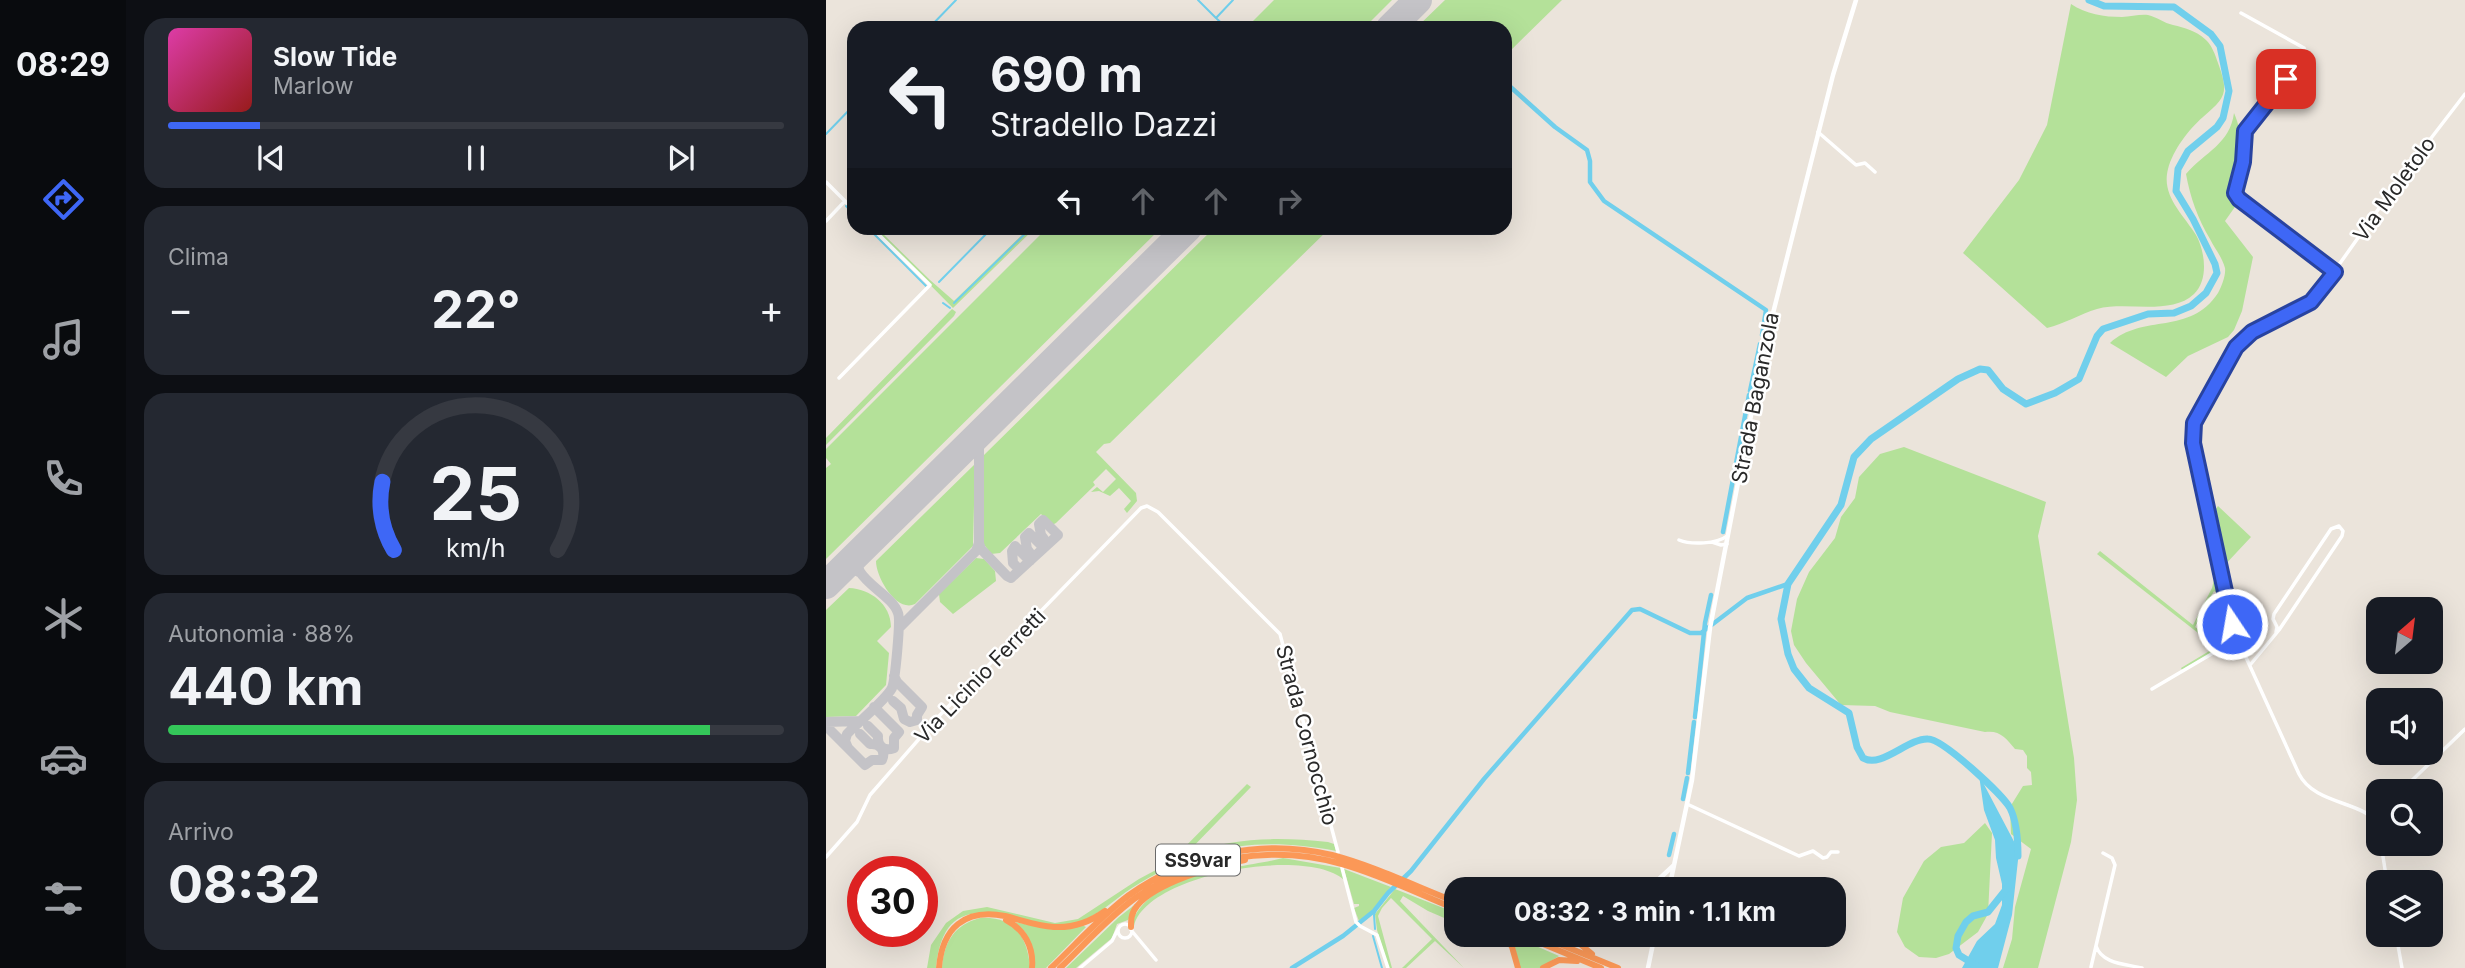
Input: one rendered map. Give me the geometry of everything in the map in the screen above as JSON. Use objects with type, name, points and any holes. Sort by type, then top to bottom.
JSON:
[{"type":"highway","name":"SS9var","points":[[1051,968],[1118,904],[1155,879],[1185,865],[1240,850],[1271,848],[1324,853],[1444,903]]},
{"type":"highway","name":"SS9var","points":[[1060,968],[1119,911],[1146,891],[1170,878],[1222,860],[1254,855],[1281,855],[1325,860],[1376,873]]},
{"type":"highway","points":[[1131,929],[1131,917],[1136,906],[1167,886],[1221,866],[1281,855]]},
{"type":"highway","points":[[939,968],[942,945],[954,928],[970,917],[994,915],[1049,927],[1073,926],[1094,919],[1132,890],[1155,879]]},
{"type":"highway","name":"SS9var","points":[[1421,892],[1444,898]]},
{"type":"highway","points":[[994,915],[1013,924],[1022,933],[1031,951],[1032,968]]},
{"type":"highway","points":[[1512,947],[1518,968]]},
{"type":"highway","points":[[1550,947],[1601,968]]},
{"type":"highway","points":[[1568,947],[1620,968]]},
{"type":"highway","points":[[1584,947],[1588,952],[1620,968]]},
{"type":"highway","points":[[1543,968],[1564,959],[1575,960],[1594,968]]},
{"type":"main road","name":"Strada Baganzola","points":[[1671,877],[1694,768],[1711,627],[1767,333],[1818,132],[1856,0]]},
{"type":"main road","points":[[1660,877],[1673,865]]},
{"type":"main road","points":[[1648,968],[1652,947]]},
{"type":"street","points":[[2241,13],[2304,48],[2306,53],[2245,131],[2243,162],[2235,193],[2239,199],[2335,272]]},
{"type":"street","name":"Via Moletolo","points":[[2366,814],[2304,785],[2237,639],[2193,443],[2194,426],[2227,361],[2242,340],[2311,302],[2465,94]]},
{"type":"street","points":[[2460,99],[2465,104]]},
{"type":"street","points":[[1818,132],[1856,165],[1865,163],[1875,172]]},
{"type":"street","points":[[826,182],[845,201],[826,221]]},
{"type":"street","points":[[839,379],[930,285],[879,235]]},
{"type":"street","name":"Strada Cornocchio","points":[[1147,506],[1157,511],[1280,634],[1338,852]]},
{"type":"street","name":"Via Licinio Ferretti","points":[[826,858],[856,823],[870,795],[940,715],[1141,509],[1147,506]]},
{"type":"street","points":[[2249,666],[2285,621],[2342,534],[2340,526],[2331,528],[2274,614],[2276,632]]},
{"type":"street","points":[[1717,542],[1729,533]]},
{"type":"street","points":[[1679,540],[1695,544],[1710,541],[1727,544]]},
{"type":"street","points":[[1717,542],[1725,555]]},
{"type":"street","points":[[2275,623],[2280,625],[2285,621]]},
{"type":"street","points":[[2152,689],[2237,639]]},
{"type":"street","points":[[2413,779],[2465,729]]},
{"type":"street","points":[[1687,804],[1799,856],[1813,852],[1823,858],[1831,852],[1838,852]]},
{"type":"street","points":[[2091,967],[2115,865],[2111,858],[2103,853]]},
{"type":"street","points":[[1342,868],[1358,924],[1377,935],[1388,968]]},
{"type":"street","points":[[1111,942],[1118,929],[1125,924],[1156,960]]},
{"type":"street","points":[[1118,929],[1119,934],[1142,943]]},
{"type":"street","points":[[1080,968],[1111,942],[1125,937],[1131,929]]},
{"type":"street","points":[[2096,943],[2100,955],[2108,960]]},
{"type":"street","points":[[2398,947],[2402,968]]},
{"type":"street","points":[[2091,967],[2097,960],[2108,960],[2142,968]]},
{"type":"green space","points":[[1274,0],[1392,0],[1371,21],[1253,21]]},
{"type":"green space","points":[[1445,0],[1562,0],[1512,49],[1512,21],[1423,21]]},
{"type":"green space","points":[[2071,4],[2102,16],[2148,15],[2194,32],[2212,48],[2224,88],[2221,99],[2192,128],[2178,147],[2168,169],[2170,196],[2202,249],[2204,273],[2199,288],[2184,301],[2173,305],[2097,309],[2047,328],[1963,253],[2019,180],[2047,125]]},
{"type":"green space","points":[[2234,113],[2240,135],[2241,154],[2230,195],[2233,203],[2237,204],[2225,221],[2253,257],[2242,311],[2228,337],[2188,356],[2166,377],[2110,343],[2137,329],[2194,315],[2207,306],[2218,293],[2225,268],[2198,216],[2186,174],[2222,140],[2232,124]]},
{"type":"green space","points":[[881,235],[884,235],[954,301],[1022,235],[1028,235],[953,308]]},
{"type":"green space","points":[[1040,235],[1154,235],[826,559],[826,468],[831,464],[826,458],[826,449]]},
{"type":"green space","points":[[1207,235],[1323,235],[1110,443],[1104,444],[1096,452],[1136,493],[1137,501],[1127,513],[1124,509],[1131,501],[1119,488],[1110,496],[1099,491],[1091,492],[1097,487],[1103,492],[1116,479],[1106,469],[1093,482],[1095,485],[1056,523],[1052,525],[1041,514],[1000,553],[991,554],[983,543],[984,455]]},
{"type":"green space","points":[[952,309],[956,312],[954,316],[826,445],[826,438]]},
{"type":"green space","points":[[1904,447],[2046,502],[2038,536],[2074,758],[2077,800],[2071,842],[2038,968],[2003,968],[2012,939],[2015,907],[2031,849],[2011,834],[2010,807],[2023,786],[2032,785],[2027,756],[2023,750],[2015,749],[2006,738],[1995,732],[1890,712],[1875,706],[1841,705],[1794,645],[1791,631],[1797,599],[1809,572],[1835,538],[1841,517],[1855,498],[1859,477],[1880,454]]},
{"type":"green space","points":[[975,464],[973,546],[915,604],[901,603],[884,584],[876,561]]},
{"type":"green space","points":[[2218,506],[2251,537],[2222,568],[2211,516]]},
{"type":"green space","points":[[2206,509],[2228,614],[2222,596],[2214,591],[2195,627],[2206,635],[2209,628],[2233,640],[2182,670],[2181,668],[2216,647],[2097,554],[2100,551],[2193,625],[2212,588],[2216,571],[2203,510]]},
{"type":"green space","points":[[976,558],[984,559],[995,571],[996,581],[953,614],[940,602],[939,594]]},
{"type":"green space","points":[[849,588],[872,595],[887,611],[891,627],[877,641],[889,653],[886,685],[856,716],[826,717],[826,610]]},
{"type":"green space","points":[[1247,784],[1251,787],[1186,854],[1239,841],[1274,839],[1328,842],[1334,844],[1336,851],[1258,845],[1211,852],[1164,870],[1082,921],[1061,925],[993,914],[973,914],[956,921],[943,938],[936,968],[927,968],[931,947],[938,947],[938,935],[946,923],[963,911],[987,907],[1055,923],[1078,919],[1169,863]]},
{"type":"green space","points":[[1985,823],[1992,833],[1988,914],[1978,932],[1949,954],[1936,958],[1919,957],[1905,947],[1897,932],[1903,898],[1924,861],[1941,847],[1964,843]]},
{"type":"green space","points":[[1283,858],[1341,868],[1344,880],[1325,870],[1297,866],[1264,866],[1230,871],[1196,880],[1167,892],[1145,908],[1134,926],[1133,920],[1144,903],[1178,882],[1199,875]]},
{"type":"green space","points":[[1344,869],[1391,887],[1371,912],[1359,921],[1354,908],[1359,904],[1354,904]]},
{"type":"green space","points":[[1395,889],[1444,908],[1444,918],[1403,896],[1400,901],[1464,968],[1435,941],[1406,968],[1402,968],[1432,939],[1391,898],[1378,916],[1392,968],[1389,968],[1375,914]]},
{"type":"green space","points":[[1137,903],[1128,920],[1117,924],[1112,938],[1076,968],[1066,968],[1119,917]]},
{"type":"green space","points":[[980,918],[1002,921],[1017,931],[1023,938],[1030,968],[942,968],[945,950],[952,936],[963,925]]},
{"type":"green space","points":[[1015,922],[1044,928],[1086,927],[1046,968],[1034,968],[1025,932]]},
{"type":"green space","points":[[1515,947],[1538,947],[1559,956],[1540,968],[1520,968]]},
{"type":"water","points":[[1979,775],[2019,851],[2012,915],[1998,968],[1962,968],[1977,941],[1995,924],[2002,905],[2002,884],[1995,840],[1984,810]]},
{"type":"waterway","points":[[936,21],[956,0]]},
{"type":"waterway","points":[[1198,0],[1216,18],[1233,0]]},
{"type":"waterway","points":[[2018,856],[2016,825],[2010,808],[1984,780],[1936,741],[1920,740],[1878,760],[1863,758],[1857,747],[1849,713],[1809,688],[1794,669],[1781,619],[1788,584],[1841,505],[1854,457],[1871,439],[1958,379],[1980,369],[1988,370],[2003,389],[2026,404],[2055,393],[2079,379],[2097,336],[2103,329],[2148,314],[2174,313],[2191,306],[2206,293],[2217,273],[2193,219],[2176,191],[2178,169],[2188,151],[2217,127],[2223,118],[2229,91],[2220,46],[2211,34],[2174,7],[2104,6],[2089,0]]},
{"type":"waterway","points":[[1512,88],[1555,127],[1587,150],[1590,182],[1604,201],[1766,310],[1762,335]]},
{"type":"waterway","points":[[826,134],[847,112]]},
{"type":"waterway","points":[[875,235],[926,286]]},
{"type":"waterway","points":[[939,282],[985,235]]},
{"type":"waterway","points":[[954,303],[1024,235]]},
{"type":"waterway","points":[[943,303],[950,308]]},
{"type":"waterway","points":[[1750,391],[1760,344]]},
{"type":"waterway","points":[[1723,532],[1749,395]]},
{"type":"waterway","points":[[1292,968],[1343,936],[1374,911],[1411,871],[1484,779],[1632,610],[1640,609],[1690,633],[1701,633],[1747,598],[1788,584]]},
{"type":"waterway","points":[[1695,717],[1705,623],[1711,595]]},
{"type":"waterway","points":[[1688,773],[1694,722]]},
{"type":"waterway","points":[[1683,799],[1687,778]]},
{"type":"waterway","points":[[1669,855],[1674,834]]},
{"type":"waterway","points":[[1980,968],[1959,955],[1956,948],[1958,936],[1966,922],[1973,916],[1988,912],[2008,887]]},
{"type":"waterway","points":[[1375,929],[1376,909]]},
{"type":"waterway","points":[[1373,936],[1382,968]]},
{"type":"taxiway","points":[[986,427],[979,441],[981,549],[1011,578],[1058,535],[1043,520],[1039,524],[1044,539]]},
{"type":"taxiway","points":[[1030,553],[1025,537],[1029,533],[1042,546]]},
{"type":"taxiway","points":[[899,628],[976,551],[979,543]]},
{"type":"taxiway","points":[[1016,566],[1013,563],[1012,551],[1015,546],[1030,561]]},
{"type":"taxiway","points":[[848,748],[845,741],[847,734],[892,688],[898,638],[899,618],[894,605],[858,568],[857,560],[861,550]]},
{"type":"taxiway","points":[[838,573],[850,568],[861,573]]},
{"type":"taxiway","points":[[893,701],[901,708],[904,719],[910,722],[917,720],[922,707],[894,676]]},
{"type":"taxiway","points":[[868,726],[878,736],[882,747],[894,748],[894,738],[899,732],[874,707]]},
{"type":"taxiway","points":[[826,722],[859,721]]},
{"type":"taxiway","points":[[826,726],[865,765],[872,760],[882,760],[881,748],[870,744],[860,734]]},
{"type":"runway","points":[[1397,21],[1418,0]]},
{"type":"runway","points":[[826,585],[1181,235]]},
{"type":"route","points":[[2232,624],[2193,443],[2194,426],[2227,361],[2242,340],[2248,334],[2311,302],[2335,272],[2239,199],[2235,193],[2243,162],[2245,131],[2286,79]]}]
